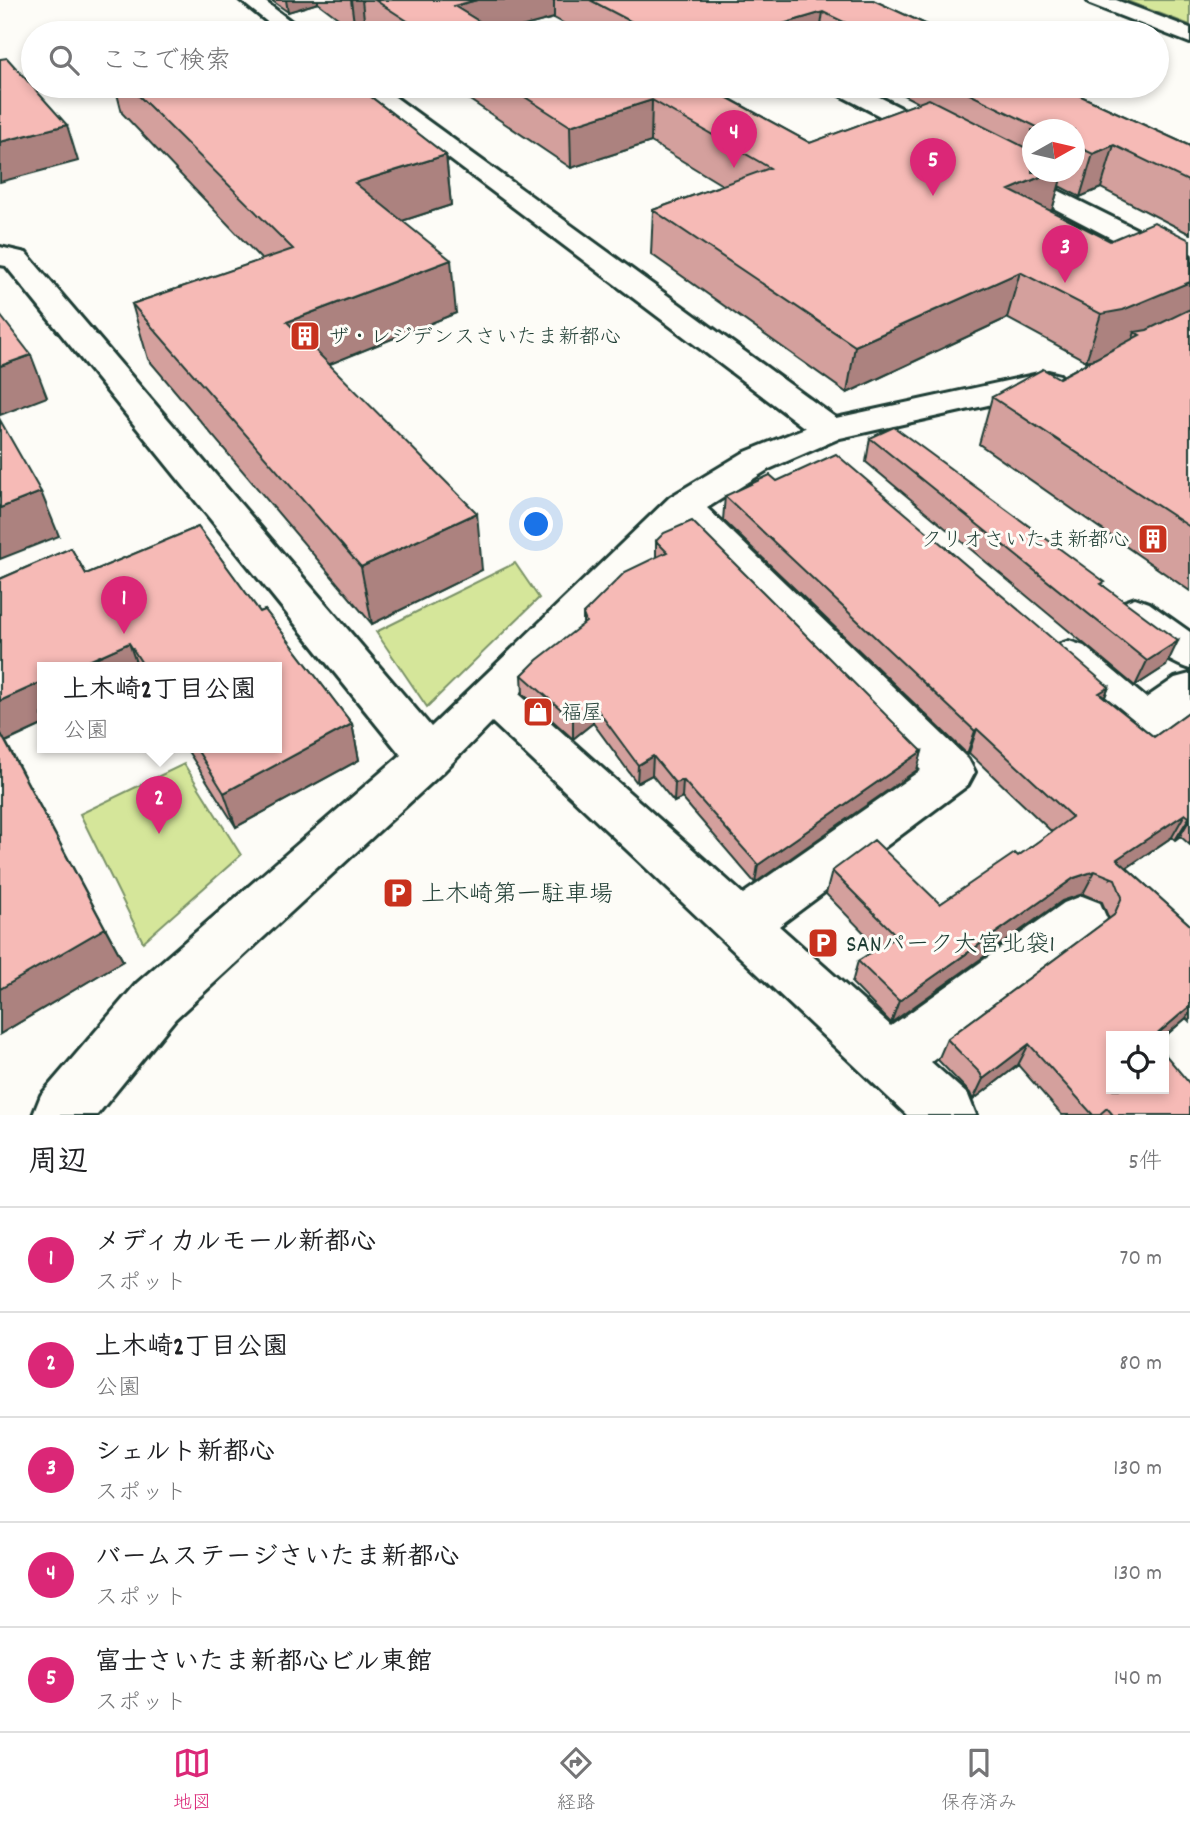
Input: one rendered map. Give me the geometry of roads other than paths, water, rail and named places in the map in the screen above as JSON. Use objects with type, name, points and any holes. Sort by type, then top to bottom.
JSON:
[{"type":"street","points":[[250,0],[279,21]]},
{"type":"street","points":[[1097,0],[1151,21]]},
{"type":"street","points":[[1169,28],[1190,36]]},
{"type":"street","points":[[381,98],[828,444]]},
{"type":"street","points":[[863,98],[961,149]]},
{"type":"street","points":[[985,161],[1190,268]]},
{"type":"street","points":[[0,256],[16,259],[429,757]]},
{"type":"street","points":[[61,1115],[156,1001],[429,757],[683,506],[756,461],[828,444],[874,420],[1078,376]]},
{"type":"street","points":[[874,420],[907,444]]},
{"type":"street","points":[[683,506],[951,772],[742,924]]},
{"type":"street","points":[[1103,589],[1190,653]]},
{"type":"street","points":[[1041,633],[1145,722],[1190,690]]},
{"type":"street","points":[[492,695],[948,1115]]},
{"type":"street","points":[[889,1060],[1082,919]]},
{"type":"place","name":"バームステージさいたま新都心","points":[[734,168]]},
{"type":"place","name":"富士さいたま新都心ビル東館","points":[[933,196]]},
{"type":"place","name":"シェルト新都心","points":[[1065,283]]},
{"type":"place","name":"ザ・レジデンスさいたま新都心","points":[[305,336]]},
{"type":"place","name":"クリオさいたま新都心","points":[[1153,539]]},
{"type":"place","name":"メディカルモール新都心","points":[[124,634]]},
{"type":"place","name":"福屋","points":[[538,712]]},
{"type":"place","name":"上木崎2丁目公園","points":[[159,834]]},
{"type":"place","name":"上木崎第一駐車場","points":[[398,893]]},
{"type":"place","name":"SANパーク大宮北袋1","points":[[823,943]]}]
